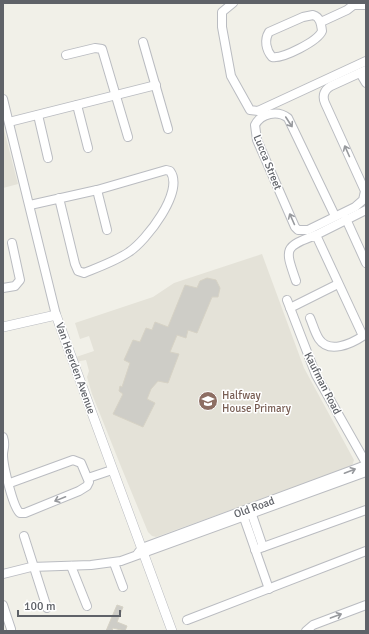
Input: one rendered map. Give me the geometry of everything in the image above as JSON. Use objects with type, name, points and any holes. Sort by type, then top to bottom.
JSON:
[{"type":"street","points":[[233,3],[222,12],[222,27],[232,76],[250,110],[258,111],[366,61]]},
{"type":"street","points":[[321,22],[362,6]]},
{"type":"street","points":[[307,16],[316,17],[321,22],[322,30],[317,38],[281,56],[274,57],[270,55],[266,41],[269,32],[307,16]]},
{"type":"street","points":[[143,42],[168,129]]},
{"type":"street","points":[[66,55],[95,48],[102,49],[128,137]]},
{"type":"street","points":[[335,216],[360,204],[365,196],[364,185],[324,100],[324,92],[328,87],[363,71],[366,83]]},
{"type":"street","points":[[9,122],[156,85]]},
{"type":"street","name":"Van Heerden Avenue","points":[[3,99],[56,315],[141,552],[172,631]]},
{"type":"street","points":[[77,105],[88,148]]},
{"type":"street","name":"Lucca Street","points":[[274,113],[288,118],[335,216],[306,231],[298,230],[295,227],[257,140],[255,131],[257,122],[274,113]]},
{"type":"street","points":[[38,115],[48,158]]},
{"type":"street","points":[[30,205],[59,198],[97,190],[166,170],[170,171],[172,176],[170,194],[164,213],[134,248],[126,254],[84,273],[77,268],[59,198]]},
{"type":"street","points":[[97,190],[107,230]]},
{"type":"street","points":[[296,280],[288,258],[290,249],[297,241],[316,235],[366,210]]},
{"type":"street","points":[[346,219],[366,263]]},
{"type":"street","points":[[310,318],[318,339],[330,346],[343,346],[364,336],[316,235]]},
{"type":"street","points":[[3,288],[15,286],[20,280],[12,243]]},
{"type":"street","points":[[290,308],[338,284]]},
{"type":"street","name":"Kaufman Road","points":[[287,300],[316,375],[366,464]]},
{"type":"street","points":[[3,327],[56,315]]},
{"type":"street","points":[[3,437],[5,450],[3,454],[10,483],[17,510],[25,513],[84,489],[89,484],[81,462],[72,460],[10,483]]},
{"type":"street","name":"Old Road","points":[[246,513],[366,464]]},
{"type":"street","points":[[88,478],[112,470]]},
{"type":"street","name":"Old Road","points":[[3,574],[34,566],[71,566],[114,563],[246,513],[366,472]]},
{"type":"street","points":[[255,550],[366,510]]},
{"type":"street","points":[[246,513],[263,547]]},
{"type":"street","points":[[246,513],[255,550],[269,589]]},
{"type":"street","points":[[24,536],[46,608]]},
{"type":"street","points":[[187,620],[366,550]]},
{"type":"street","points":[[114,563],[123,587]]},
{"type":"street","points":[[71,566],[88,606]]},
{"type":"street","points":[[3,605],[11,629]]},
{"type":"street","points":[[306,631],[313,625],[366,605]]},
{"type":"shaded area","points":[[3,126],[18,184],[3,188]]},
{"type":"shaded area","name":"Halfway House Primary","points":[[262,254],[304,368],[354,460],[352,466],[156,537],[152,536],[148,532],[92,394],[87,377],[89,371],[86,360],[75,362],[73,358],[94,351],[89,336],[80,339],[75,323],[153,297],[174,283]]},
{"type":"building","points":[[207,278],[216,280],[220,288],[218,297],[212,297],[197,333],[188,330],[186,338],[177,335],[170,352],[179,354],[168,383],[158,381],[151,389],[147,399],[155,403],[143,427],[113,414],[123,394],[119,391],[120,386],[122,387],[130,363],[124,360],[133,340],[140,342],[146,328],[152,330],[155,322],[168,327],[185,285],[197,288],[200,281]]},
{"type":"building","points":[[117,605],[123,607],[117,622],[127,626],[125,631],[113,628],[112,631],[106,631]]},
{"type":"place","name":"Halfway House Primary","points":[[208,401]]}]
